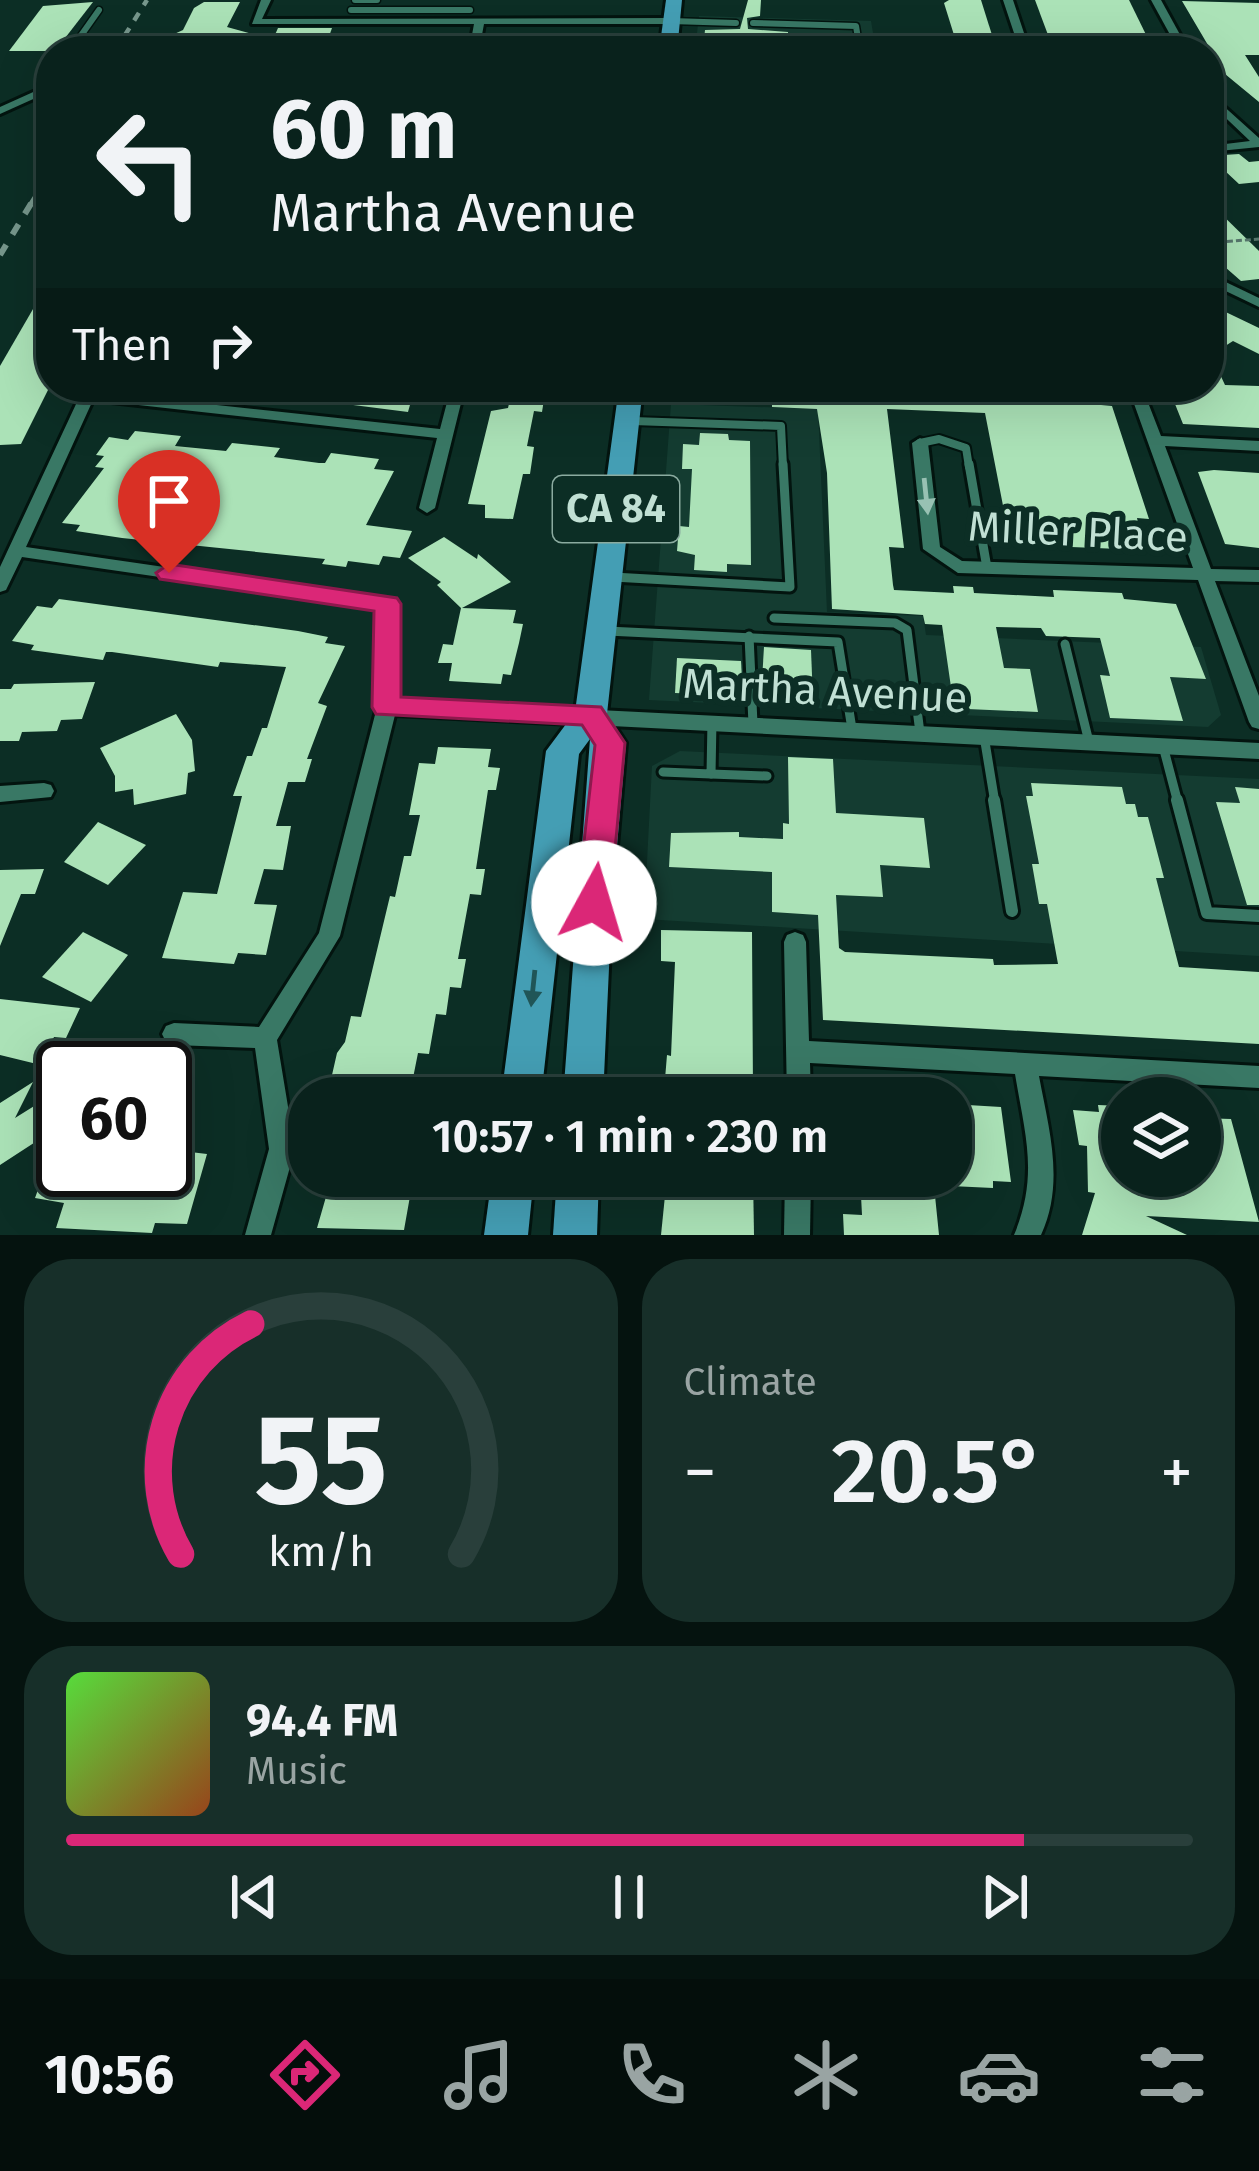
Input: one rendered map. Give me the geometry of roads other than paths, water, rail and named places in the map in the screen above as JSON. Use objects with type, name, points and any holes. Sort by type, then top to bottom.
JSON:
[{"type":"main road","points":[[669,36],[674,0]]},
{"type":"main road","name":"CA 84","points":[[523,1077],[562,751],[591,715],[630,402]]},
{"type":"main road","name":"CA 84","points":[[584,1077],[594,903],[610,743],[591,715]]},
{"type":"main road","points":[[506,1235],[511,1197]]},
{"type":"main road","points":[[574,1235],[577,1197]]},
{"type":"street","points":[[266,0],[256,22],[349,16],[671,21]]},
{"type":"street","points":[[1008,0],[1020,36]]},
{"type":"street","points":[[1156,0],[1176,36]]},
{"type":"street","points":[[472,18],[473,36]]},
{"type":"street","points":[[0,111],[36,94]]},
{"type":"street","points":[[1224,110],[1259,144]]},
{"type":"street","points":[[1224,148],[1259,144]]},
{"type":"street","points":[[1224,286],[1259,303]]},
{"type":"street","points":[[0,586],[84,402]]},
{"type":"street","points":[[180,402],[446,434]]},
{"type":"street","points":[[427,508],[454,402]]},
{"type":"street","points":[[1141,402],[1259,722]]},
{"type":"street","points":[[1158,441],[1259,446]]},
{"type":"street","name":"Miller Place","points":[[920,443],[932,549],[958,567],[1259,576]]},
{"type":"street","points":[[16,551],[388,604],[387,707],[329,937],[265,1038],[282,1149],[258,1235]]},
{"type":"street","name":"Martha Avenue","points":[[387,707],[1259,751]]},
{"type":"street","points":[[0,794],[44,791]]},
{"type":"street","points":[[795,942],[799,1077]]},
{"type":"street","points":[[174,1034],[265,1038]]},
{"type":"street","points":[[800,1051],[1259,1077]]},
{"type":"street","points":[[1024,1065],[1042,1179],[1041,1212],[1027,1235]]},
{"type":"street","points":[[797,1235],[798,1197]]},
{"type":"lane","points":[[349,16],[355,0],[377,0]]},
{"type":"lane","points":[[471,0],[472,18]]},
{"type":"lane","points":[[81,36],[99,10]]},
{"type":"lane","points":[[671,21],[736,22]]},
{"type":"lane","points":[[753,23],[856,26],[858,36]]},
{"type":"lane","points":[[608,576],[790,587],[781,426],[627,421]]},
{"type":"lane","points":[[920,443],[939,439],[966,448],[987,568]]},
{"type":"lane","points":[[774,618],[895,623],[907,630],[920,733]]},
{"type":"lane","points":[[602,630],[838,642],[852,729]]},
{"type":"lane","points":[[749,636],[753,724]]},
{"type":"lane","points":[[1065,644],[1090,742]]},
{"type":"lane","points":[[711,774],[712,721]]},
{"type":"lane","points":[[984,736],[1012,911]]},
{"type":"lane","points":[[1163,746],[1207,913],[1259,916]]},
{"type":"lane","points":[[663,772],[767,776]]},
{"type":"railway","points":[[124,36],[147,0]]},
{"type":"railway","points":[[30,205],[36,195]]},
{"type":"railway","points":[[0,255],[32,202]]}]
